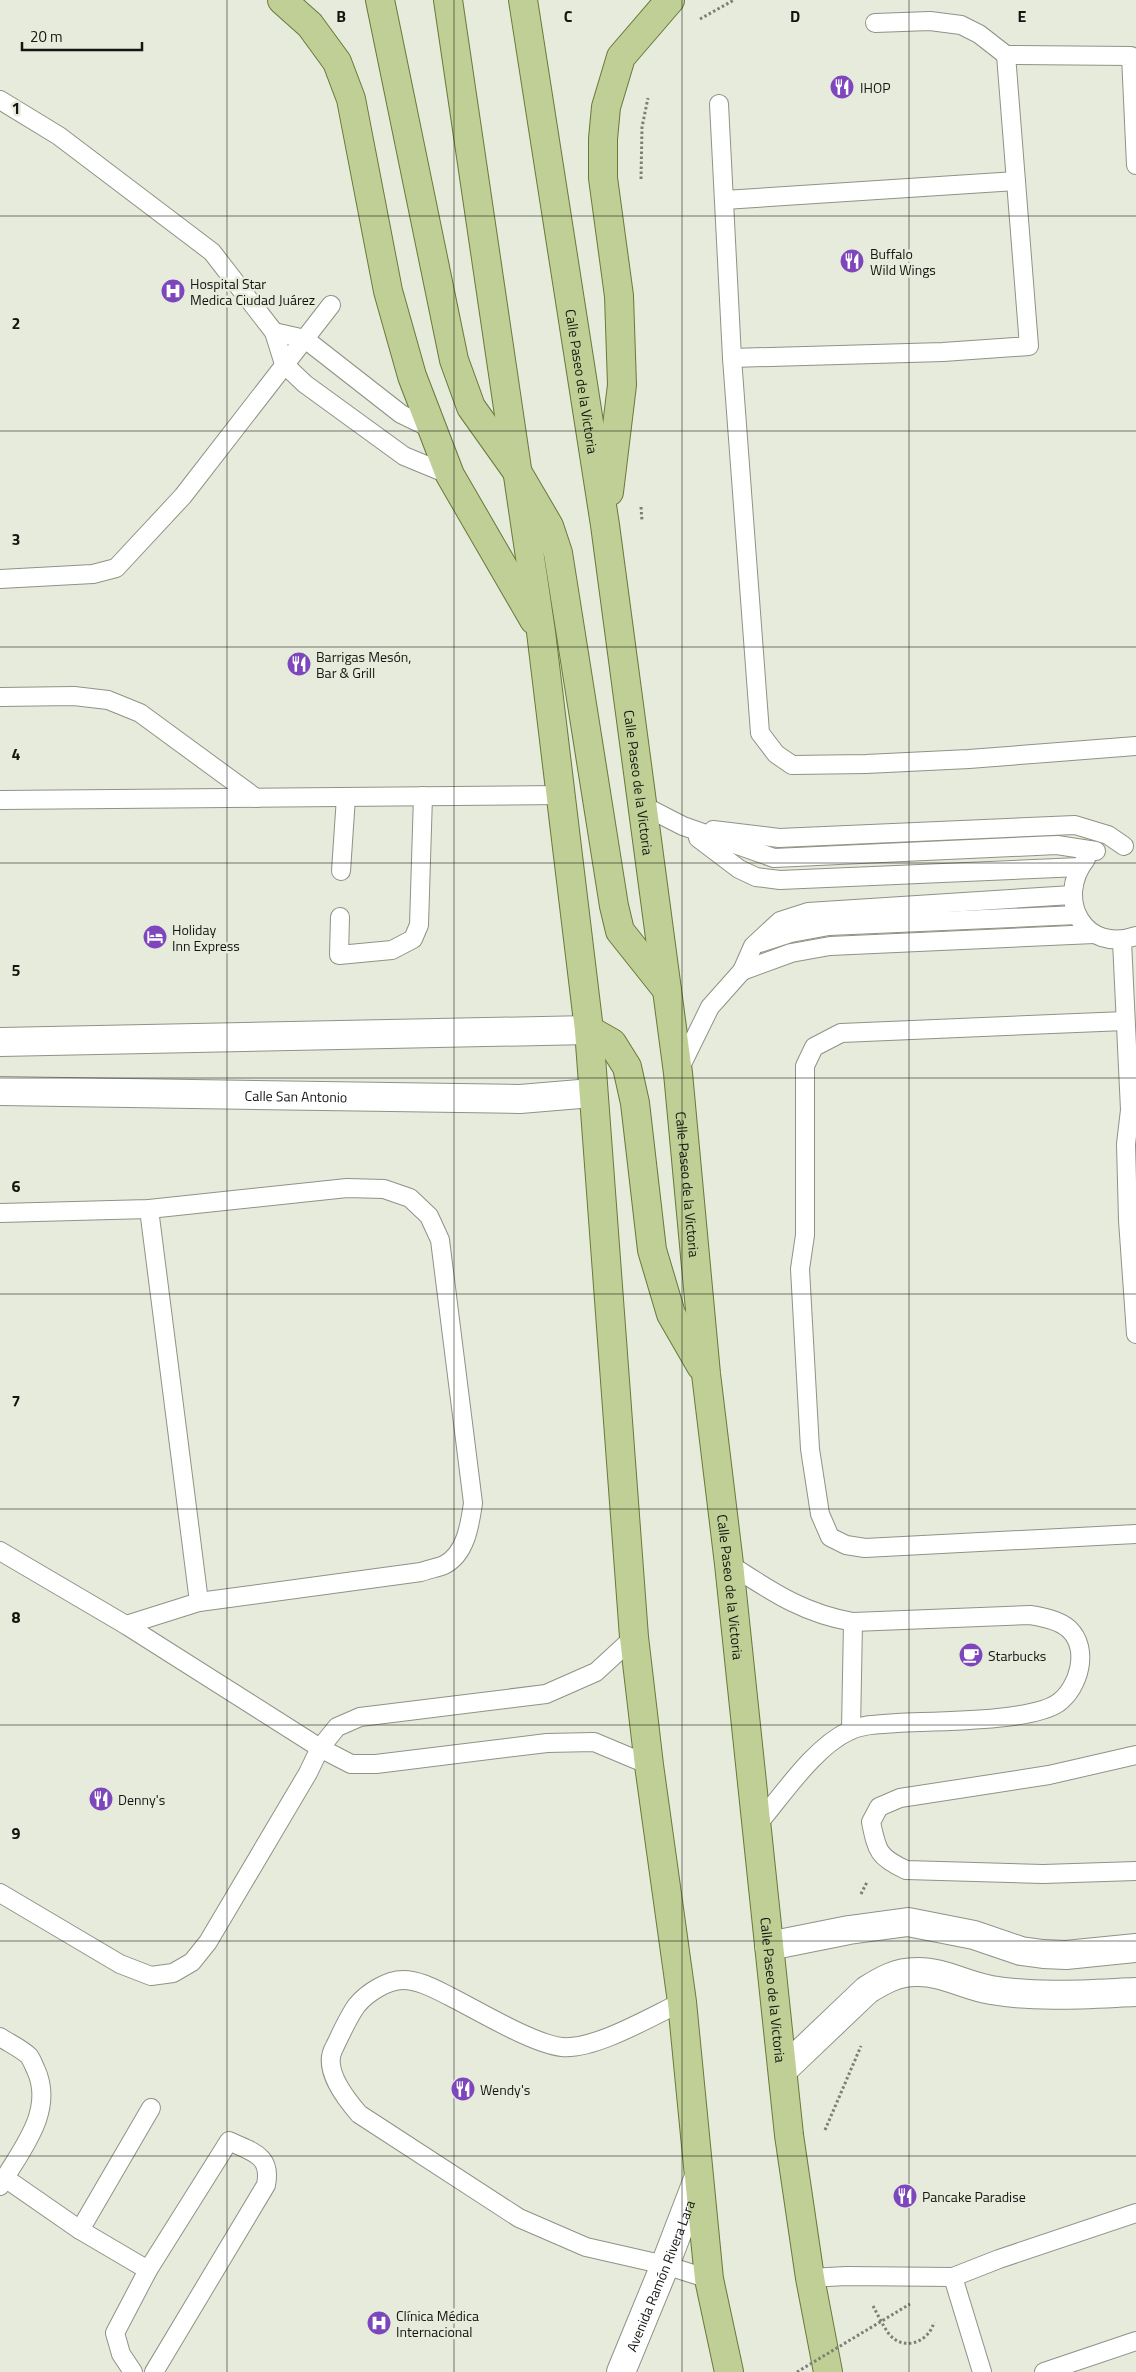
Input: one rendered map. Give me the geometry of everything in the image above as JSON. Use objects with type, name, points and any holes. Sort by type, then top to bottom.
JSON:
[{"type":"main road","points":[[282,0],[310,25],[337,62],[351,99],[388,292],[412,376],[450,475],[541,632]]},
{"type":"main road","points":[[380,0],[454,360],[471,407],[518,473],[549,526],[558,553],[614,906],[620,931],[667,990]]},
{"type":"main road","points":[[448,0],[541,632],[589,1030],[592,1093],[634,1638],[649,1766],[682,2002],[708,2279],[730,2372]]},
{"type":"main road","name":"Calle Paseo de la Victoria","points":[[522,0],[605,525],[678,1073],[706,1374],[729,1564],[789,2135],[810,2278],[828,2372]]},
{"type":"main road","points":[[605,525],[622,385],[618,296],[603,178],[603,139],[606,107],[621,57],[670,0]]},
{"type":"main road","points":[[589,1030],[612,1043],[627,1067],[635,1104],[652,1250],[671,1314],[706,1374]]},
{"type":"street","points":[[0,1042],[589,1030]]},
{"type":"street","name":"Calle San Antonio","points":[[0,1091],[520,1098],[592,1093]]},
{"type":"street","points":[[769,1946],[848,1930],[908,1922],[974,1935],[1021,1951],[1043,1954],[1066,1955],[1136,1948]]},
{"type":"street","points":[[783,2070],[867,1990],[883,1980],[900,1973],[918,1972],[943,1976],[989,1990],[1022,1993],[1136,1992]]},
{"type":"street","name":"Avenida Ramón Rivera Lara","points":[[621,2372],[698,2179]]},
{"type":"lane","points":[[875,23],[930,21],[961,25],[979,34],[1006,56],[1134,56],[1136,164]]},
{"type":"lane","points":[[732,358],[924,353],[1029,346],[1006,56]]},
{"type":"lane","points":[[0,100],[59,136],[212,252],[274,332],[284,364],[327,402],[404,456],[450,475]]},
{"type":"lane","points":[[720,104],[732,358],[760,733],[776,754],[792,765],[866,764],[1136,746]]},
{"type":"lane","points":[[724,200],[1016,181]]},
{"type":"lane","points":[[0,579],[93,574],[116,568],[183,496],[284,364],[306,340],[331,305]]},
{"type":"lane","points":[[274,332],[306,340],[401,414],[432,429]]},
{"type":"lane","points":[[0,697],[74,696],[108,700],[140,713],[256,798]]},
{"type":"lane","points":[[0,800],[561,795]]},
{"type":"lane","points":[[340,917],[339,955],[392,950],[413,939],[419,925],[423,796]]},
{"type":"lane","points":[[341,872],[346,797]]},
{"type":"lane","points":[[642,806],[683,826],[774,858],[1057,845],[1096,851],[1111,847],[1130,848]]},
{"type":"lane","points":[[683,826],[780,838],[1075,825],[1108,835],[1130,848]]},
{"type":"lane","points":[[683,826],[739,869],[756,877],[772,879],[1080,867]]},
{"type":"lane","points":[[1094,934],[1077,915],[1072,895],[1073,880],[1080,867],[1096,851]]},
{"type":"lane","points":[[678,1073],[710,1007],[742,971],[753,946],[780,921],[808,912],[1072,895]]},
{"type":"lane","points":[[753,946],[791,933],[829,926],[1077,915]]},
{"type":"lane","points":[[742,971],[791,953],[830,946],[1094,934],[1108,939],[1129,938],[1125,1021],[1130,1110],[1126,1144],[1128,1220],[1136,1334]]},
{"type":"lane","points":[[1125,1021],[841,1033],[814,1047],[805,1066],[805,1235],[800,1269],[810,1449],[820,1514],[830,1537],[846,1545],[865,1548],[1136,1534]]},
{"type":"lane","points":[[0,1213],[149,1209],[346,1188],[384,1189],[410,1198],[429,1216],[440,1240],[473,1503],[469,1531],[460,1548],[446,1564],[421,1572],[199,1602],[126,1626]]},
{"type":"lane","points":[[149,1209],[199,1602]]},
{"type":"lane","points":[[0,1551],[126,1626],[320,1748],[351,1764],[376,1764],[547,1743],[594,1742],[649,1766]]},
{"type":"lane","points":[[729,1564],[770,1591],[807,1610],[824,1617],[853,1622],[1030,1615],[1046,1617],[1069,1629],[1076,1640],[1080,1669],[1068,1694],[1058,1703],[1042,1711],[1000,1717],[876,1724],[851,1730],[822,1749],[757,1825]]},
{"type":"lane","points":[[851,1730],[853,1622]]},
{"type":"lane","points":[[0,1893],[120,1964],[151,1976],[173,1973],[192,1962],[208,1942],[308,1773],[320,1748],[337,1727],[360,1717],[546,1694],[596,1672],[634,1638]]},
{"type":"lane","points":[[1136,1755],[1049,1775],[900,1798],[879,1807],[870,1822],[876,1847],[887,1861],[906,1870],[1043,1874],[1136,1871]]},
{"type":"lane","points":[[682,2002],[614,2034],[585,2045],[562,2047],[533,2038],[426,1985],[402,1980],[374,1989],[357,2005],[332,2051],[332,2072],[344,2097],[360,2114],[519,2218],[586,2247],[665,2265],[708,2279]]},
{"type":"lane","points":[[0,2037],[30,2057],[39,2077],[43,2095],[41,2112],[35,2127],[2,2182],[148,2270]]},
{"type":"lane","points":[[80,2230],[151,2108]]},
{"type":"lane","points":[[133,2372],[121,2354],[115,2333],[148,2270],[229,2141],[259,2156],[266,2163],[268,2173],[266,2185],[154,2372]]},
{"type":"lane","points":[[810,2278],[846,2276],[954,2278],[999,2259],[1136,2213]]},
{"type":"lane","points":[[954,2278],[982,2372]]},
{"type":"lane","points":[[1044,2372],[1136,2341]]},
{"type":"path","points":[[693,25],[706,15],[734,0]]},
{"type":"path","points":[[640,186],[642,127],[650,88]]},
{"type":"path","points":[[823,2134],[862,2045]]},
{"type":"path","points":[[846,2276],[854,2296],[872,2305],[890,2335],[901,2343],[914,2343],[926,2338],[931,2332],[934,2322],[932,2316]]},
{"type":"path","points":[[797,2372],[910,2304],[916,2304]]},
{"type":"place","name":"IHOP","points":[[842,87]]},
{"type":"place","name":"Buffalo Wild Wings","points":[[852,261]]},
{"type":"place","name":"Hospital Star Medica Ciudad Juárez","points":[[173,291]]},
{"type":"place","name":"Barrigas Mesón, Bar & Grill","points":[[299,664]]},
{"type":"place","name":"Holiday Inn Express","points":[[155,937]]},
{"type":"place","name":"Starbucks","points":[[971,1655]]},
{"type":"place","name":"Denny's","points":[[101,1799]]},
{"type":"place","name":"Wendy's","points":[[463,2089]]},
{"type":"place","name":"Pancake Paradise","points":[[905,2196]]},
{"type":"place","name":"Clínica Médica Internacional","points":[[379,2323]]}]
